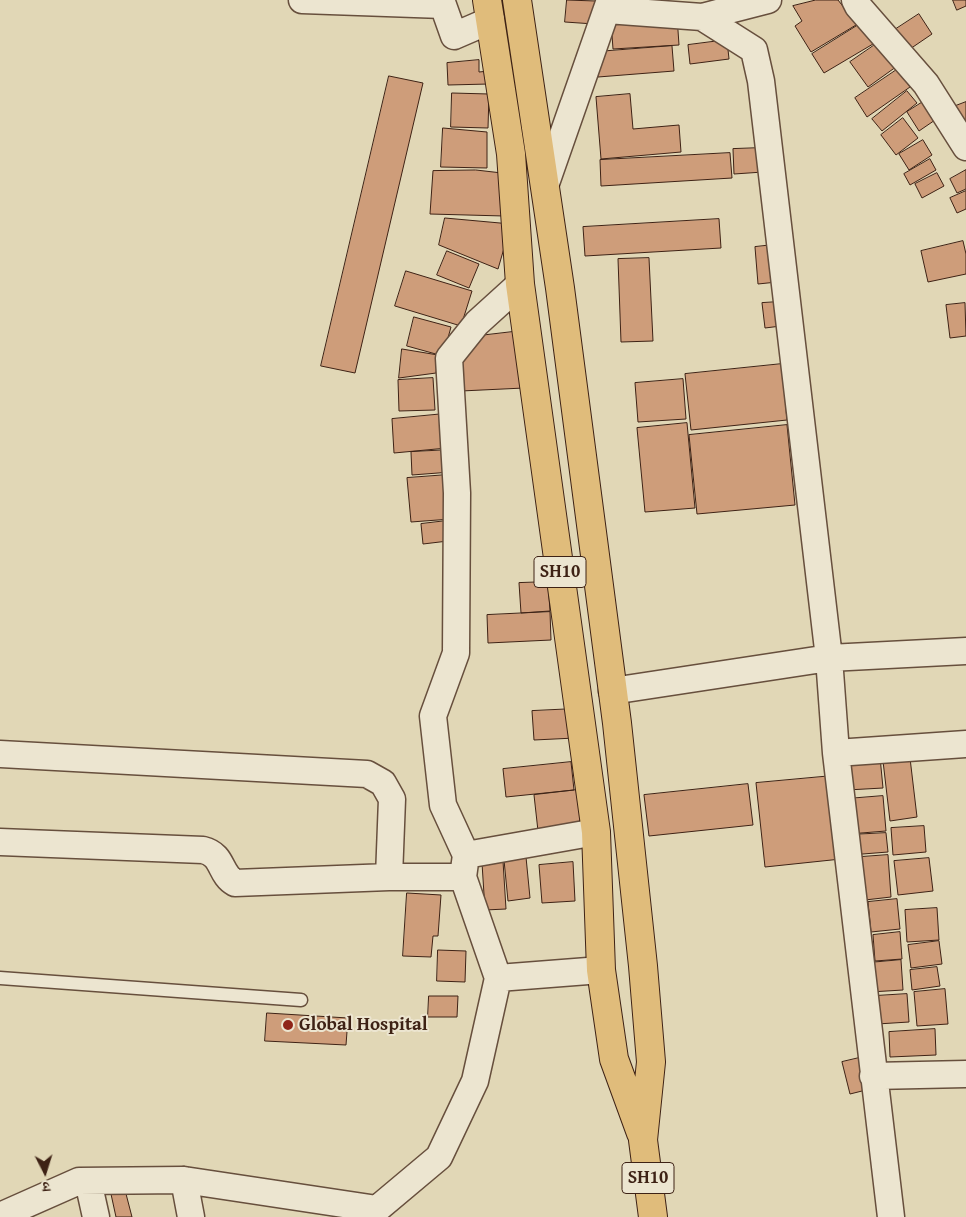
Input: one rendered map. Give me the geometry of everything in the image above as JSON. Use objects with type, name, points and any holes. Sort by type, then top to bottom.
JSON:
[{"type":"main road","name":"SH10","points":[[517,0],[560,288],[618,732],[644,966],[651,1062],[644,1140],[653,1217]]},
{"type":"main road","name":"SH10","points":[[489,10],[511,154],[520,284],[596,832],[601,970],[614,1059],[644,1140]]},
{"type":"street","points":[[302,0],[443,5],[454,36],[489,10]]},
{"type":"street","points":[[544,186],[609,5],[702,17],[768,0]]},
{"type":"street","points":[[861,2],[926,84],[966,148]]},
{"type":"street","points":[[702,17],[754,50],[762,81],[829,658],[836,753],[891,1217]]},
{"type":"street","points":[[0,1216],[79,1181],[184,1180],[296,1207],[375,1213],[438,1157],[475,1081],[498,978],[464,866],[443,805],[433,716],[456,653],[457,493],[449,358],[476,323],[520,284]]},
{"type":"street","points":[[612,692],[829,658],[966,650]]},
{"type":"street","points":[[836,753],[966,744]]},
{"type":"street","points":[[0,754],[368,774],[383,783],[392,799],[389,878]]},
{"type":"street","points":[[0,842],[203,850],[216,856],[229,880],[235,884],[389,878],[464,866],[596,832]]},
{"type":"street","points":[[498,978],[601,970]]},
{"type":"street","points":[[873,1076],[966,1074]]},
{"type":"street","points":[[184,1180],[192,1217]]},
{"type":"street","points":[[88,1181],[96,1217]]},
{"type":"lane","points":[[0,978],[301,1000]]},
{"type":"building","points":[[567,0],[596,1],[594,24],[565,22]]},
{"type":"building","points":[[816,0],[838,0],[845,9],[861,22],[811,52],[795,26],[802,21],[793,6]]},
{"type":"building","points":[[953,0],[966,0],[966,6],[957,10]]},
{"type":"building","points":[[919,14],[932,34],[910,49],[896,29]]},
{"type":"building","points":[[677,16],[679,45],[613,49],[611,21]]},
{"type":"building","points":[[860,24],[873,44],[824,73],[812,54]]},
{"type":"building","points":[[727,40],[729,59],[690,64],[688,45]]},
{"type":"building","points":[[882,40],[900,64],[868,87],[850,62]]},
{"type":"building","points":[[672,46],[674,71],[598,77],[596,52]]},
{"type":"building","points":[[479,60],[479,72],[489,71],[489,84],[448,85],[447,63]]},
{"type":"building","points":[[898,69],[910,87],[867,117],[855,98]]},
{"type":"building","points":[[389,76],[423,83],[355,373],[321,366]]},
{"type":"building","points":[[907,91],[917,103],[882,131],[872,119]]},
{"type":"building","points":[[452,93],[489,94],[488,128],[451,127]]},
{"type":"building","points":[[630,94],[633,129],[679,125],[681,152],[601,159],[596,97]]},
{"type":"building","points":[[926,100],[938,118],[919,131],[907,112]]},
{"type":"building","points":[[966,102],[966,143],[953,107]]},
{"type":"building","points":[[903,118],[918,138],[896,155],[881,135]]},
{"type":"building","points":[[443,128],[487,132],[487,168],[441,167]]},
{"type":"building","points":[[923,140],[932,155],[909,170],[899,154]]},
{"type":"building","points":[[761,148],[763,172],[734,174],[733,149]]},
{"type":"building","points":[[730,153],[732,178],[601,186],[600,160]]},
{"type":"building","points":[[930,159],[936,170],[910,185],[904,174]]},
{"type":"building","points":[[476,170],[502,173],[504,216],[430,214],[433,171]]},
{"type":"building","points":[[966,170],[966,189],[957,193],[950,179]]},
{"type":"building","points":[[937,173],[944,186],[922,198],[915,184]]},
{"type":"building","points":[[966,191],[966,209],[957,213],[950,198]]},
{"type":"building","points":[[445,218],[511,224],[498,269],[439,245]]},
{"type":"building","points":[[719,219],[721,248],[585,256],[583,227]]},
{"type":"building","points":[[963,241],[966,254],[966,274],[928,282],[921,251]]},
{"type":"building","points":[[773,245],[777,282],[758,284],[755,247]]},
{"type":"building","points":[[447,251],[479,264],[469,288],[437,275]]},
{"type":"building","points":[[649,258],[653,341],[621,342],[618,259]]},
{"type":"building","points":[[406,271],[472,291],[461,326],[395,306]]},
{"type":"building","points":[[778,302],[781,326],[765,328],[762,303]]},
{"type":"building","points":[[965,303],[966,336],[950,338],[946,305]]},
{"type":"building","points":[[414,317],[451,327],[443,356],[407,346]]},
{"type":"building","points":[[521,331],[524,388],[461,391],[457,356],[469,337]]},
{"type":"building","points":[[402,349],[438,355],[436,373],[399,378]]},
{"type":"building","points":[[782,364],[787,420],[691,430],[685,374]]},
{"type":"building","points":[[433,378],[435,410],[399,411],[398,380]]},
{"type":"building","points":[[683,379],[686,419],[638,422],[635,383]]},
{"type":"building","points":[[444,414],[447,448],[394,453],[392,419]]},
{"type":"building","points":[[687,423],[695,508],[645,512],[637,428]]},
{"type":"building","points":[[787,425],[795,505],[697,514],[689,435]]},
{"type":"building","points":[[449,450],[451,472],[412,475],[411,452]]},
{"type":"building","points":[[447,475],[451,519],[411,522],[407,478]]},
{"type":"building","points":[[446,521],[448,541],[423,544],[421,524]]},
{"type":"building","points":[[548,582],[550,611],[521,613],[519,583]]},
{"type":"building","points":[[550,612],[551,640],[488,643],[487,615]]},
{"type":"building","points":[[574,709],[575,738],[534,740],[532,711]]},
{"type":"building","points":[[880,757],[883,788],[847,790],[845,760]]},
{"type":"building","points":[[910,758],[917,817],[890,821],[883,761]]},
{"type":"building","points":[[571,762],[574,790],[506,797],[503,769]]},
{"type":"building","points":[[832,776],[841,859],[765,867],[756,783]]},
{"type":"building","points":[[748,784],[753,825],[649,836],[644,795]]},
{"type":"building","points":[[577,790],[581,827],[538,831],[534,795]]},
{"type":"building","points":[[883,796],[886,831],[849,834],[846,799]]},
{"type":"building","points":[[924,826],[926,852],[893,855],[891,828]]},
{"type":"building","points":[[886,833],[888,852],[850,855],[849,835]]},
{"type":"building","points":[[888,855],[891,897],[865,900],[861,857]]},
{"type":"building","points":[[526,857],[530,898],[508,901],[504,860]]},
{"type":"building","points":[[929,858],[933,891],[898,895],[894,861]]},
{"type":"building","points":[[503,861],[506,909],[485,910],[482,863]]},
{"type":"building","points":[[573,862],[575,901],[542,903],[539,865]]},
{"type":"building","points":[[407,893],[441,895],[438,936],[433,936],[431,957],[403,956]]},
{"type":"building","points":[[897,899],[900,929],[871,932],[868,902]]},
{"type":"building","points":[[937,908],[939,940],[907,942],[905,910]]},
{"type":"building","points":[[900,932],[902,959],[875,961],[873,935]]},
{"type":"building","points":[[939,941],[942,964],[911,968],[908,945]]},
{"type":"building","points":[[438,950],[466,951],[465,982],[437,981]]},
{"type":"building","points":[[901,960],[903,990],[870,992],[868,963]]},
{"type":"building","points":[[937,967],[940,986],[912,990],[910,970]]},
{"type":"building","points":[[945,989],[948,1024],[917,1026],[914,992]]},
{"type":"building","points":[[907,994],[909,1022],[877,1024],[875,996]]},
{"type":"building","points":[[429,996],[458,996],[457,1017],[428,1017]]},
{"type":"building","points":[[267,1013],[348,1018],[346,1045],[265,1041]]},
{"type":"building","points":[[935,1029],[936,1055],[890,1057],[889,1032]]},
{"type":"building","points":[[859,1058],[866,1090],[850,1094],[842,1062]]},
{"type":"building","points":[[125,1190],[132,1217],[116,1217],[111,1194]]},
{"type":"place","name":"Global Hospital","points":[[288,1025]]}]
